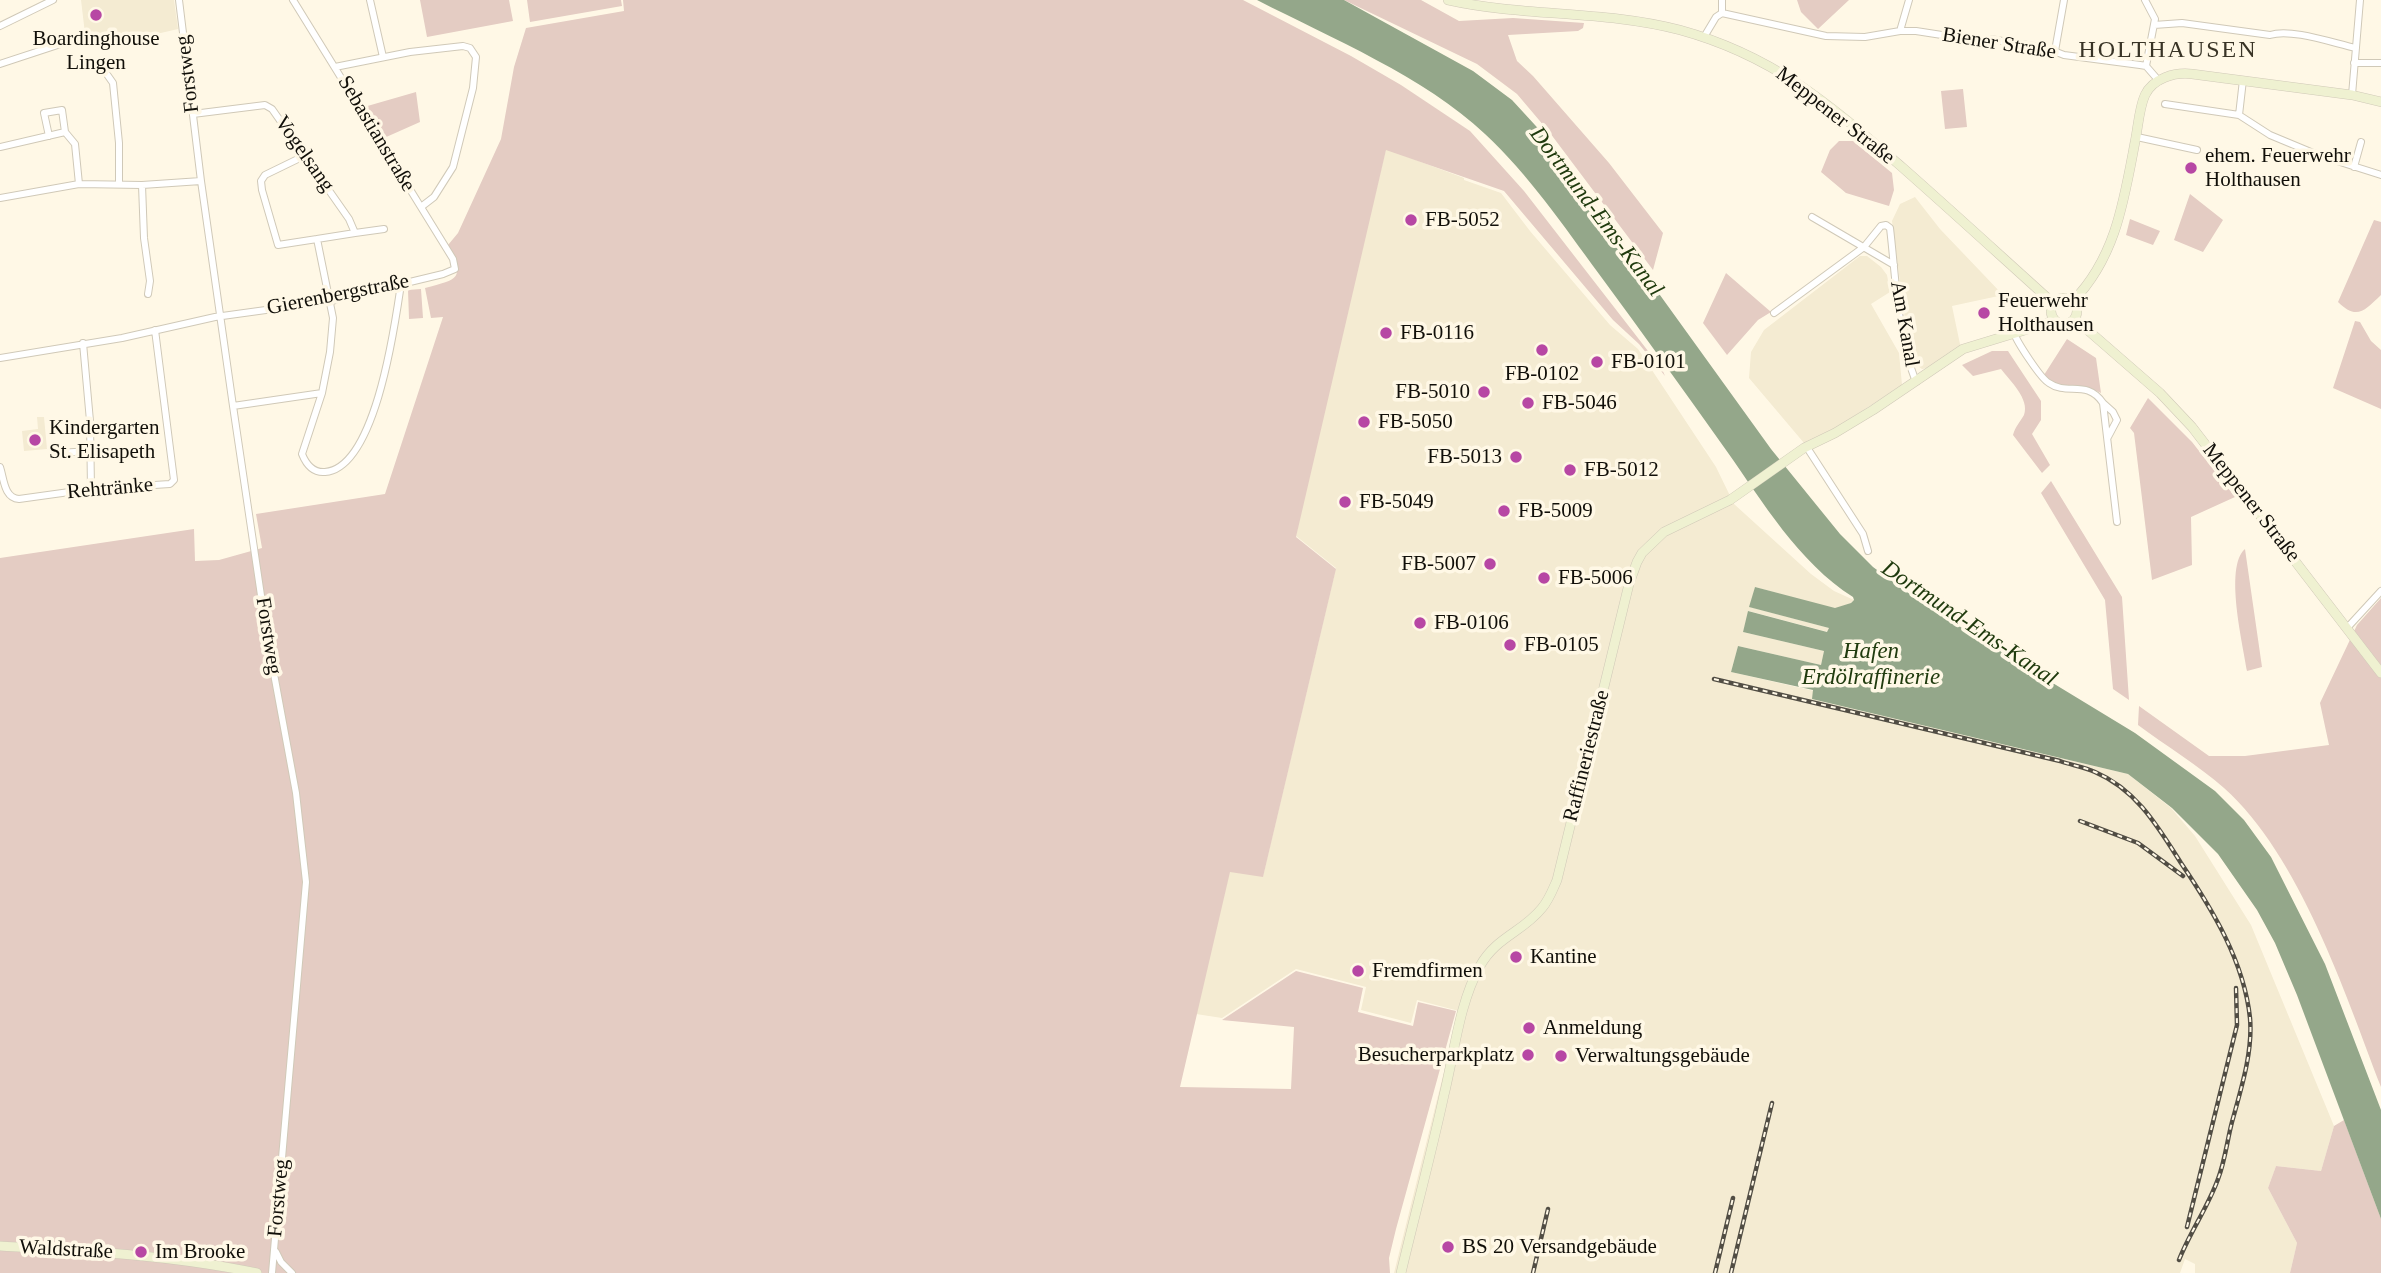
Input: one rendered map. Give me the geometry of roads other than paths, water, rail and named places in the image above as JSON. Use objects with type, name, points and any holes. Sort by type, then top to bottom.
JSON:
[{"type":"street","points":[[0,26],[53,0]]},
{"type":"street","name":"Forstweg","points":[[180,0],[201,181],[233,406],[267,636],[296,793],[306,882],[272,1273]]},
{"type":"street","name":"Sebastianstraße","points":[[293,0],[453,260],[455,269]]},
{"type":"street","points":[[370,0],[383,57]]},
{"type":"street","name":"Meppener Straße","points":[[1448,0],[1515,10],[1633,21],[1704,37],[1764,62],[1810,90],[1852,123],[2053,303]]},
{"type":"street","points":[[1704,37],[1722,13],[1722,0]]},
{"type":"street","points":[[1900,31],[1909,0]]},
{"type":"street","points":[[2055,51],[2064,0]]},
{"type":"street","points":[[2145,0],[2144,3],[2153,13],[2154,25],[2146,66],[2160,81]]},
{"type":"street","points":[[2352,95],[2360,0]]},
{"type":"street","name":"Biener Straße","points":[[1722,13],[1826,36],[1865,37],[1900,31],[1974,40],[1990,39],[2064,55],[2146,66]]},
{"type":"street","points":[[2154,25],[2182,23],[2270,35],[2277,32],[2356,48]]},
{"type":"street","points":[[0,64],[82,37]]},
{"type":"street","points":[[335,67],[463,46],[470,48],[476,57],[473,89],[453,167],[434,197],[421,207]]},
{"type":"street","points":[[2354,63],[2381,63]]},
{"type":"street","points":[[106,73],[113,83],[120,143],[119,184]]},
{"type":"street","points":[[2073,301],[2096,274],[2109,248],[2121,208],[2145,95],[2166,76],[2180,73],[2243,80],[2352,95],[2381,102]]},
{"type":"street","points":[[2239,115],[2243,80]]},
{"type":"street","points":[[2165,104],[2239,115],[2270,135],[2318,155],[2381,175]]},
{"type":"street","name":"Vogelsang","points":[[193,114],[265,105],[272,109],[349,219],[355,233]]},
{"type":"street","points":[[49,136],[44,113],[62,110],[65,132],[75,144],[79,184]]},
{"type":"street","points":[[0,147],[65,132]]},
{"type":"street","points":[[2137,137],[2197,150]]},
{"type":"street","points":[[2354,167],[2361,142]]},
{"type":"street","points":[[304,156],[265,175],[261,181],[278,245],[384,229]]},
{"type":"street","points":[[0,198],[79,184],[142,185],[201,181]]},
{"type":"street","points":[[142,185],[144,238],[150,281],[148,294]]},
{"type":"street","name":"Am Kanal","points":[[1812,217],[1894,265]]},
{"type":"street","name":"Am Kanal","points":[[1774,313],[1864,247],[1881,226],[1886,225],[1890,228],[1909,365],[1916,382]]},
{"type":"street","points":[[317,239],[333,318],[322,393],[302,454],[305,463],[313,469],[323,473],[346,462],[356,450],[372,417],[383,381],[401,284]]},
{"type":"street","name":"Gierenbergstraße","points":[[221,317],[331,300],[455,269]]},
{"type":"street","points":[[2061,298],[2073,301],[2078,309],[2075,318],[2066,324],[2054,319],[2051,309],[2053,303],[2061,298]]},
{"type":"street","points":[[0,358],[221,317]]},
{"type":"street","name":"Meppener Straße","points":[[2075,318],[2160,393],[2192,427],[2381,673]]},
{"type":"street","name":"Raffineriestraße","points":[[1401,1273],[1469,991],[1488,954],[1543,908],[1557,880],[1629,584],[1637,562],[1664,532],[1730,500],[1806,446],[1835,433],[1963,349],[2054,319]]},
{"type":"street","name":"Rehtränke","points":[[0,467],[8,495],[13,499],[92,489],[170,484],[174,480],[155,330]]},
{"type":"street","points":[[2014,334],[2047,382],[2058,387],[2088,389],[2113,412],[2117,420],[2108,437]]},
{"type":"street","points":[[83,343],[92,489]]},
{"type":"street","points":[[233,406],[322,393]]},
{"type":"street","points":[[2103,403],[2117,522]]},
{"type":"street","points":[[1806,446],[1863,534],[1868,551]]},
{"type":"street","points":[[58,453],[91,451]]},
{"type":"street","points":[[2347,628],[2381,591]]},
{"type":"street","name":"Waldstraße","points":[[0,1247],[119,1253],[212,1264],[257,1273]]},
{"type":"street","points":[[275,1247],[279,1259],[292,1273]]},
{"type":"street","points":[[232,1268],[243,1273]]},
{"type":"water","points":[[1257,0],[1344,0],[1473,71],[1512,100],[1546,137],[1771,449],[1840,534],[1873,567],[1926,606],[2135,733],[2215,791],[2244,820],[2271,857],[2325,964],[2381,1110],[2381,1219],[2275,943],[2257,910],[2218,854],[2172,808],[2128,774],[1812,699],[1813,690],[1731,672],[1738,646],[1821,665],[1824,651],[1743,632],[1748,611],[1827,632],[1829,628],[1749,607],[1755,587],[1835,608],[1851,603],[1853,597],[1815,567],[1783,530],[1559,219],[1501,150],[1461,113],[1434,94],[1346,44]]},
{"type":"railway","points":[[1714,679],[2060,761],[2095,772],[2110,780],[2135,799],[2145,811],[2193,881],[2225,936],[2241,976],[2250,1018],[2246,1070],[2220,1172],[2179,1260]]},
{"type":"railway","points":[[2080,821],[2138,843],[2183,876]]},
{"type":"railway","points":[[2187,1227],[2237,1025],[2236,988]]},
{"type":"railway","points":[[1731,1273],[1772,1103]]},
{"type":"railway","points":[[1715,1273],[1733,1198]]},
{"type":"railway","points":[[1533,1273],[1548,1209]]},
{"type":"place","name":"Boardinghouse Lingen","points":[[96,15]]},
{"type":"place","name":"ehem. Feuerwehr Holthausen","points":[[2191,168]]},
{"type":"place","name":"FB-5052","points":[[1411,220]]},
{"type":"place","name":"Feuerwehr Holthausen","points":[[1984,313]]},
{"type":"place","name":"FB-0116","points":[[1386,333]]},
{"type":"place","name":"FB-0102","points":[[1542,350]]},
{"type":"place","name":"FB-0101","points":[[1597,362]]},
{"type":"place","name":"FB-5010","points":[[1484,392]]},
{"type":"place","name":"FB-5046","points":[[1528,403]]},
{"type":"place","name":"FB-5050","points":[[1364,422]]},
{"type":"place","name":"Kindergarten St. Elisapeth","points":[[35,440]]},
{"type":"place","name":"FB-5013","points":[[1516,457]]},
{"type":"place","name":"FB-5012","points":[[1570,470]]},
{"type":"place","name":"FB-5049","points":[[1345,502]]},
{"type":"place","name":"FB-5009","points":[[1504,511]]},
{"type":"place","name":"FB-5007","points":[[1490,564]]},
{"type":"place","name":"FB-5006","points":[[1544,578]]},
{"type":"place","name":"FB-0106","points":[[1420,623]]},
{"type":"place","name":"FB-0105","points":[[1510,645]]},
{"type":"place","name":"Kantine","points":[[1516,957]]},
{"type":"place","name":"Fremdfirmen","points":[[1358,971]]},
{"type":"place","name":"Anmeldung","points":[[1529,1028]]},
{"type":"place","name":"Besucherparkplatz","points":[[1528,1055]]},
{"type":"place","name":"Verwaltungsgebäude","points":[[1561,1056]]},
{"type":"place","name":"BS 20 Versandgebäude","points":[[1448,1247]]},
{"type":"place","name":"Im Brooke","points":[[141,1252]]},
{"type":"district","name":"HOLTHAUSEN","points":[[2168,51]]},
{"type":"water label","name":"Dortmund-Ems-Kanal","points":[[1596,212]]},
{"type":"water label","name":"Dortmund-Ems-Kanal","points":[[1969,624]]},
{"type":"water label","name":"Hafen Erdölraffinerie","points":[[1871,665]]}]
